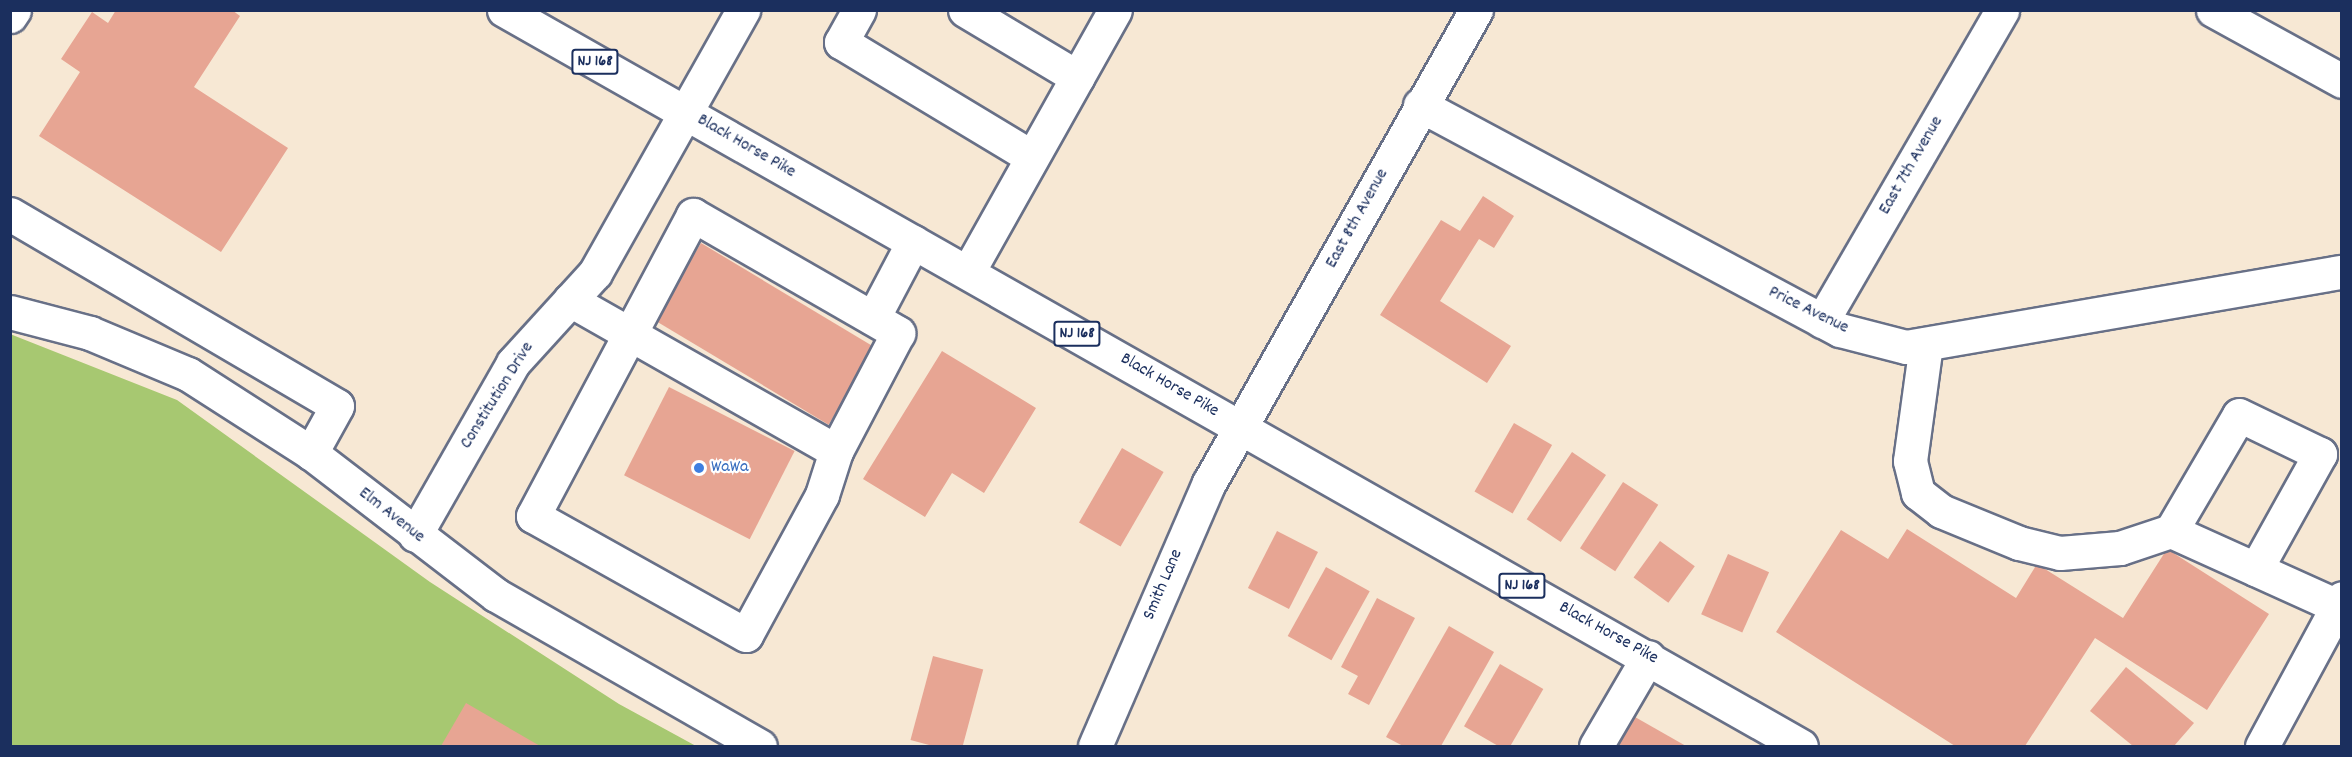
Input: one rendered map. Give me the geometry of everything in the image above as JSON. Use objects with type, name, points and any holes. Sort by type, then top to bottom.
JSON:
[{"type":"street","points":[[10,16],[14,10]]},
{"type":"street","name":"Black Horse Pike","points":[[504,10],[1648,657],[1802,747]]},
{"type":"street","name":"Constitution Drive","points":[[415,535],[513,363],[595,273],[742,10]]},
{"type":"street","points":[[859,10],[841,42],[1030,156]]},
{"type":"street","points":[[965,10],[1077,76]]},
{"type":"street","points":[[968,272],[1030,156],[1115,10]]},
{"type":"street","name":"East 8th Avenue","points":[[1241,428],[1420,105],[1476,10]]},
{"type":"street","name":"East 7th Avenue","points":[[1822,321],[2002,10]]},
{"type":"street","points":[[2232,15],[2342,81]]},
{"type":"street","name":"Price Avenue","points":[[1420,105],[1822,321],[1906,347],[2342,272]]},
{"type":"street","points":[[10,214],[337,406],[311,453]]},
{"type":"street","points":[[693,215],[873,318],[898,333],[836,451],[822,495],[746,635],[533,516],[693,215]]},
{"type":"street","points":[[873,318],[913,242]]},
{"type":"street","points":[[570,300],[836,451]]},
{"type":"street","name":"Elm Avenue","points":[[10,312],[139,350],[247,408],[311,453],[496,595],[760,747]]},
{"type":"street","points":[[1926,344],[1910,461],[1918,493],[1941,511],[2019,543],[2060,553],[2121,548],[2171,531],[2239,415],[2320,454],[2256,569]]},
{"type":"street","name":"Smith Lane","points":[[1095,747],[1209,483],[1241,428]]},
{"type":"street","points":[[2171,531],[2256,569],[2339,602],[2262,747]]},
{"type":"street","points":[[1596,747],[1648,657]]},
{"type":"green space","points":[[10,334],[177,400],[430,582],[619,704],[696,746],[11,746]]},
{"type":"building","points":[[116,10],[232,10],[240,16],[194,87],[288,148],[221,252],[39,136],[80,72],[61,59],[92,12],[108,23]]},
{"type":"building","points":[[1483,196],[1514,216],[1494,248],[1479,239],[1440,301],[1511,346],[1487,383],[1380,315],[1441,220],[1460,231]]},
{"type":"building","points":[[701,243],[875,348],[829,425],[655,320]]},
{"type":"building","points":[[942,351],[1036,408],[984,493],[952,473],[925,517],[863,479]]},
{"type":"building","points":[[669,387],[795,451],[750,539],[624,475]]},
{"type":"building","points":[[1514,423],[1552,445],[1513,513],[1474,491]]},
{"type":"building","points":[[1122,448],[1164,472],[1121,546],[1079,522]]},
{"type":"building","points":[[1572,452],[1606,475],[1561,542],[1527,519]]},
{"type":"building","points":[[1623,482],[1658,505],[1615,571],[1580,548]]},
{"type":"building","points":[[1907,529],[2016,598],[2037,564],[2123,618],[2167,549],[2269,614],[2207,710],[2095,638],[2025,746],[1955,746],[1776,632],[1841,530],[1888,559]]},
{"type":"building","points":[[1277,531],[1318,552],[1289,609],[1248,588]]},
{"type":"building","points":[[1660,541],[1695,566],[1668,603],[1634,577]]},
{"type":"building","points":[[1728,554],[1769,572],[1742,633],[1701,614]]},
{"type":"building","points":[[1326,567],[1370,591],[1331,660],[1288,636]]},
{"type":"building","points":[[1377,598],[1415,618],[1369,705],[1348,694],[1358,676],[1341,667]]},
{"type":"building","points":[[1449,626],[1494,652],[1441,746],[1403,746],[1386,737]]},
{"type":"building","points":[[933,656],[983,669],[963,746],[933,746],[910,740]]},
{"type":"building","points":[[1500,664],[1543,689],[1510,746],[1498,746],[1464,726]]},
{"type":"building","points":[[2126,667],[2194,723],[2174,746],[2133,746],[2090,711]]},
{"type":"building","points":[[466,703],[540,746],[441,746]]},
{"type":"building","points":[[1635,717],[1686,746],[1618,746]]},
{"type":"place","name":"WaWa","points":[[699,468]]}]
